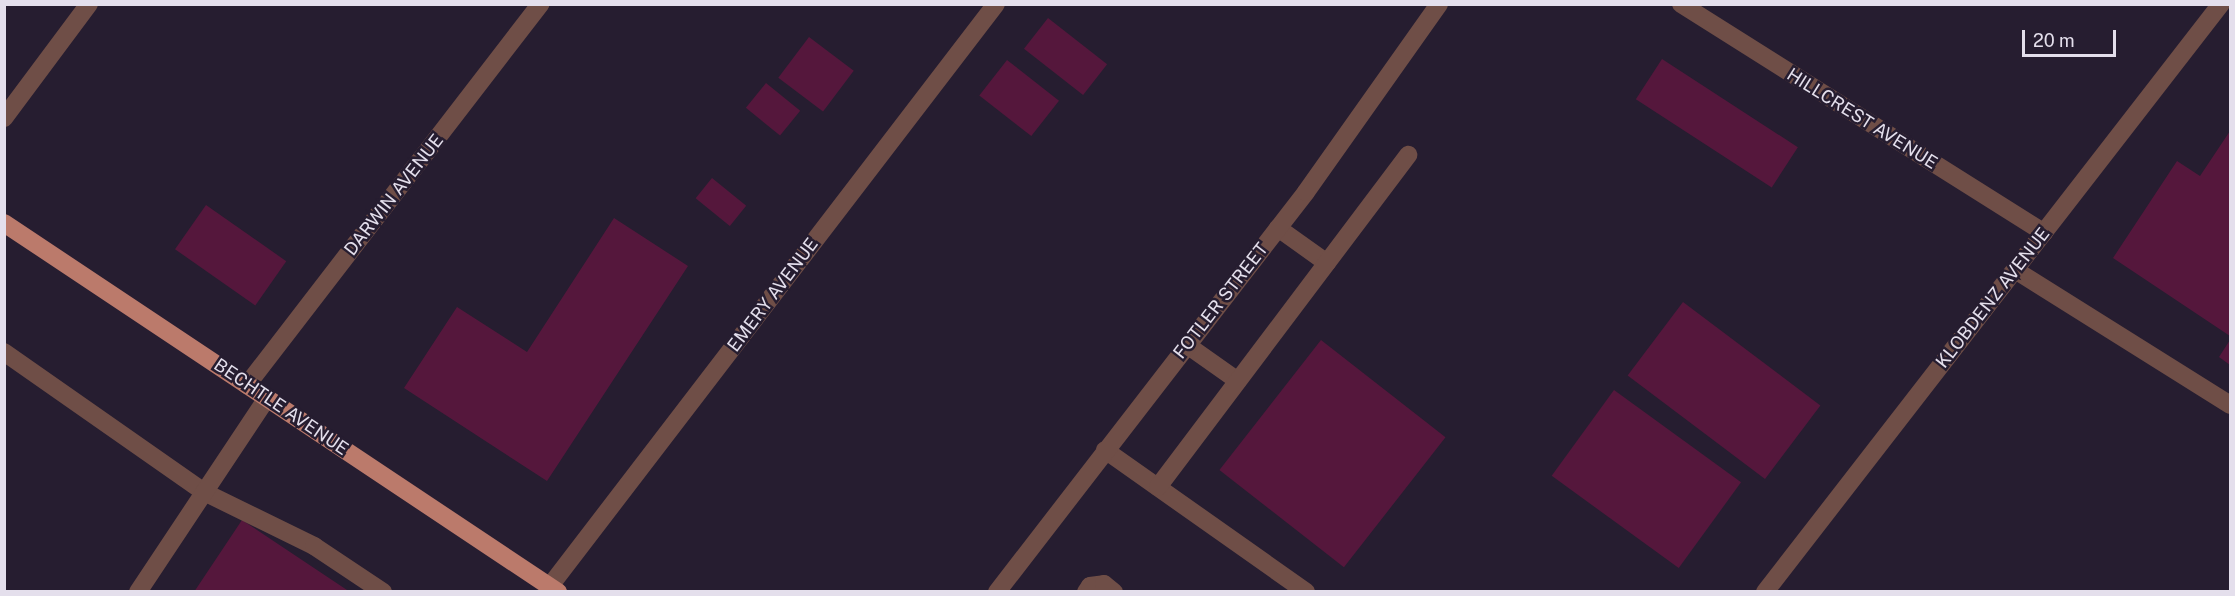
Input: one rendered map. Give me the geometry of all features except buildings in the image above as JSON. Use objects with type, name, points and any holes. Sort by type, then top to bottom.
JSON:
[{"type":"main road","name":"BECHTLE AVENUE","points":[[4,223],[554,589]]},
{"type":"street","points":[[4,118],[89,4]]},
{"type":"street","name":"DARWIN AVENUE","points":[[247,385],[540,4]]},
{"type":"street","name":"EMERY AVENUE","points":[[554,589],[996,4]]},
{"type":"street","name":"FOTLER STREET","points":[[997,591],[1278,228],[1439,4]]},
{"type":"street","name":"HILLCREST AVENUE","points":[[1681,4],[2044,233]]},
{"type":"street","name":"KLOBDENZ AVENUE","points":[[1765,591],[2221,4]]},
{"type":"street","points":[[1158,487],[1408,155]]},
{"type":"street","points":[[1278,228],[1327,263]]},
{"type":"street","points":[[2015,270],[2230,405]]},
{"type":"street","points":[[1187,345],[1238,381]]},
{"type":"street","points":[[4,352],[204,492],[314,546],[383,591]]},
{"type":"street","points":[[138,591],[267,398]]},
{"type":"street","points":[[1105,450],[1306,591]]},
{"type":"street","points":[[1086,591],[1090,586],[1104,584],[1114,591]]}]
